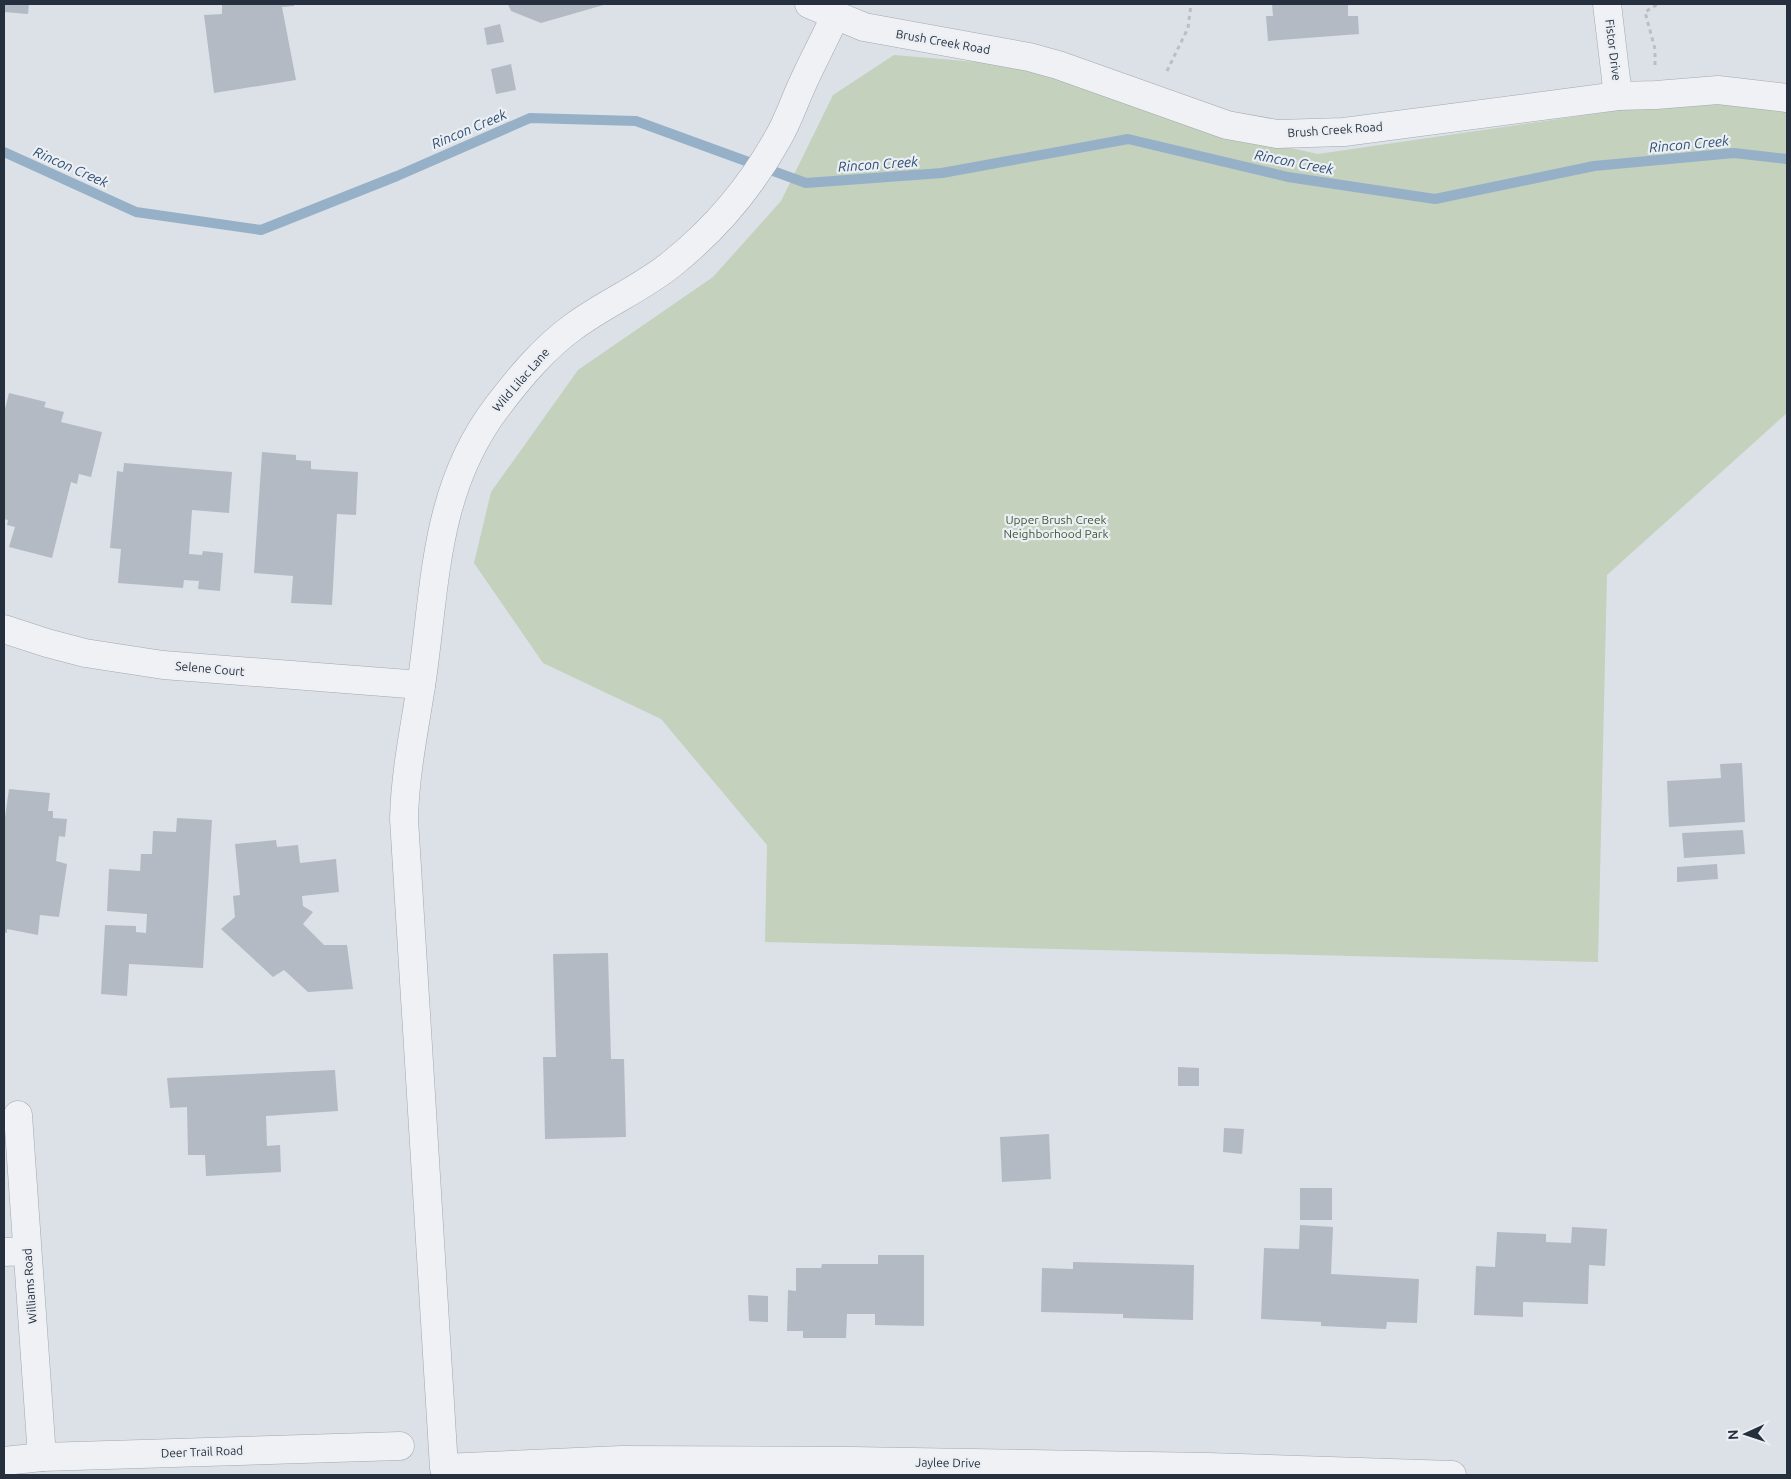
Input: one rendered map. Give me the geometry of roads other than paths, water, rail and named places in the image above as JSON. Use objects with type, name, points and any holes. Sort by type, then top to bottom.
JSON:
[{"type":"street","name":"Brush Creek Road","points":[[809,4],[864,27],[1029,57],[1058,65],[1227,125],[1277,134],[1344,132],[1618,96],[1718,90],[1787,98]]},
{"type":"street","name":"Fistor Drive","points":[[1607,4],[1618,96]]},
{"type":"street","name":"Wild Lilac Lane","points":[[444,1468],[404,819],[405,787],[440,541],[456,482],[480,432],[496,408],[535,360],[552,344],[586,318],[673,263],[702,236],[742,192],[762,165],[780,135],[803,82],[836,16]]},
{"type":"street","name":"Selene Court","points":[[4,629],[85,653],[163,665],[421,685]]},
{"type":"street","name":"Williams Road","points":[[18,1115],[16,1251],[42,1457]]},
{"type":"street","name":"Deer Trail Road","points":[[4,1461],[42,1457],[400,1446]]},
{"type":"street","name":"Jaylee Drive","points":[[444,1468],[621,1460],[852,1461],[1208,1467],[1452,1475]]},
{"type":"waterway","name":"Rincon Creek","points":[[4,152],[136,212],[261,230],[397,176],[530,118],[636,121],[806,183],[942,173],[1128,139],[1288,177],[1435,199],[1594,166],[1734,153],[1787,159]]},
{"type":"park label","name":"Upper Brush Creek Neighborhood Park","points":[[1056,527]]}]
